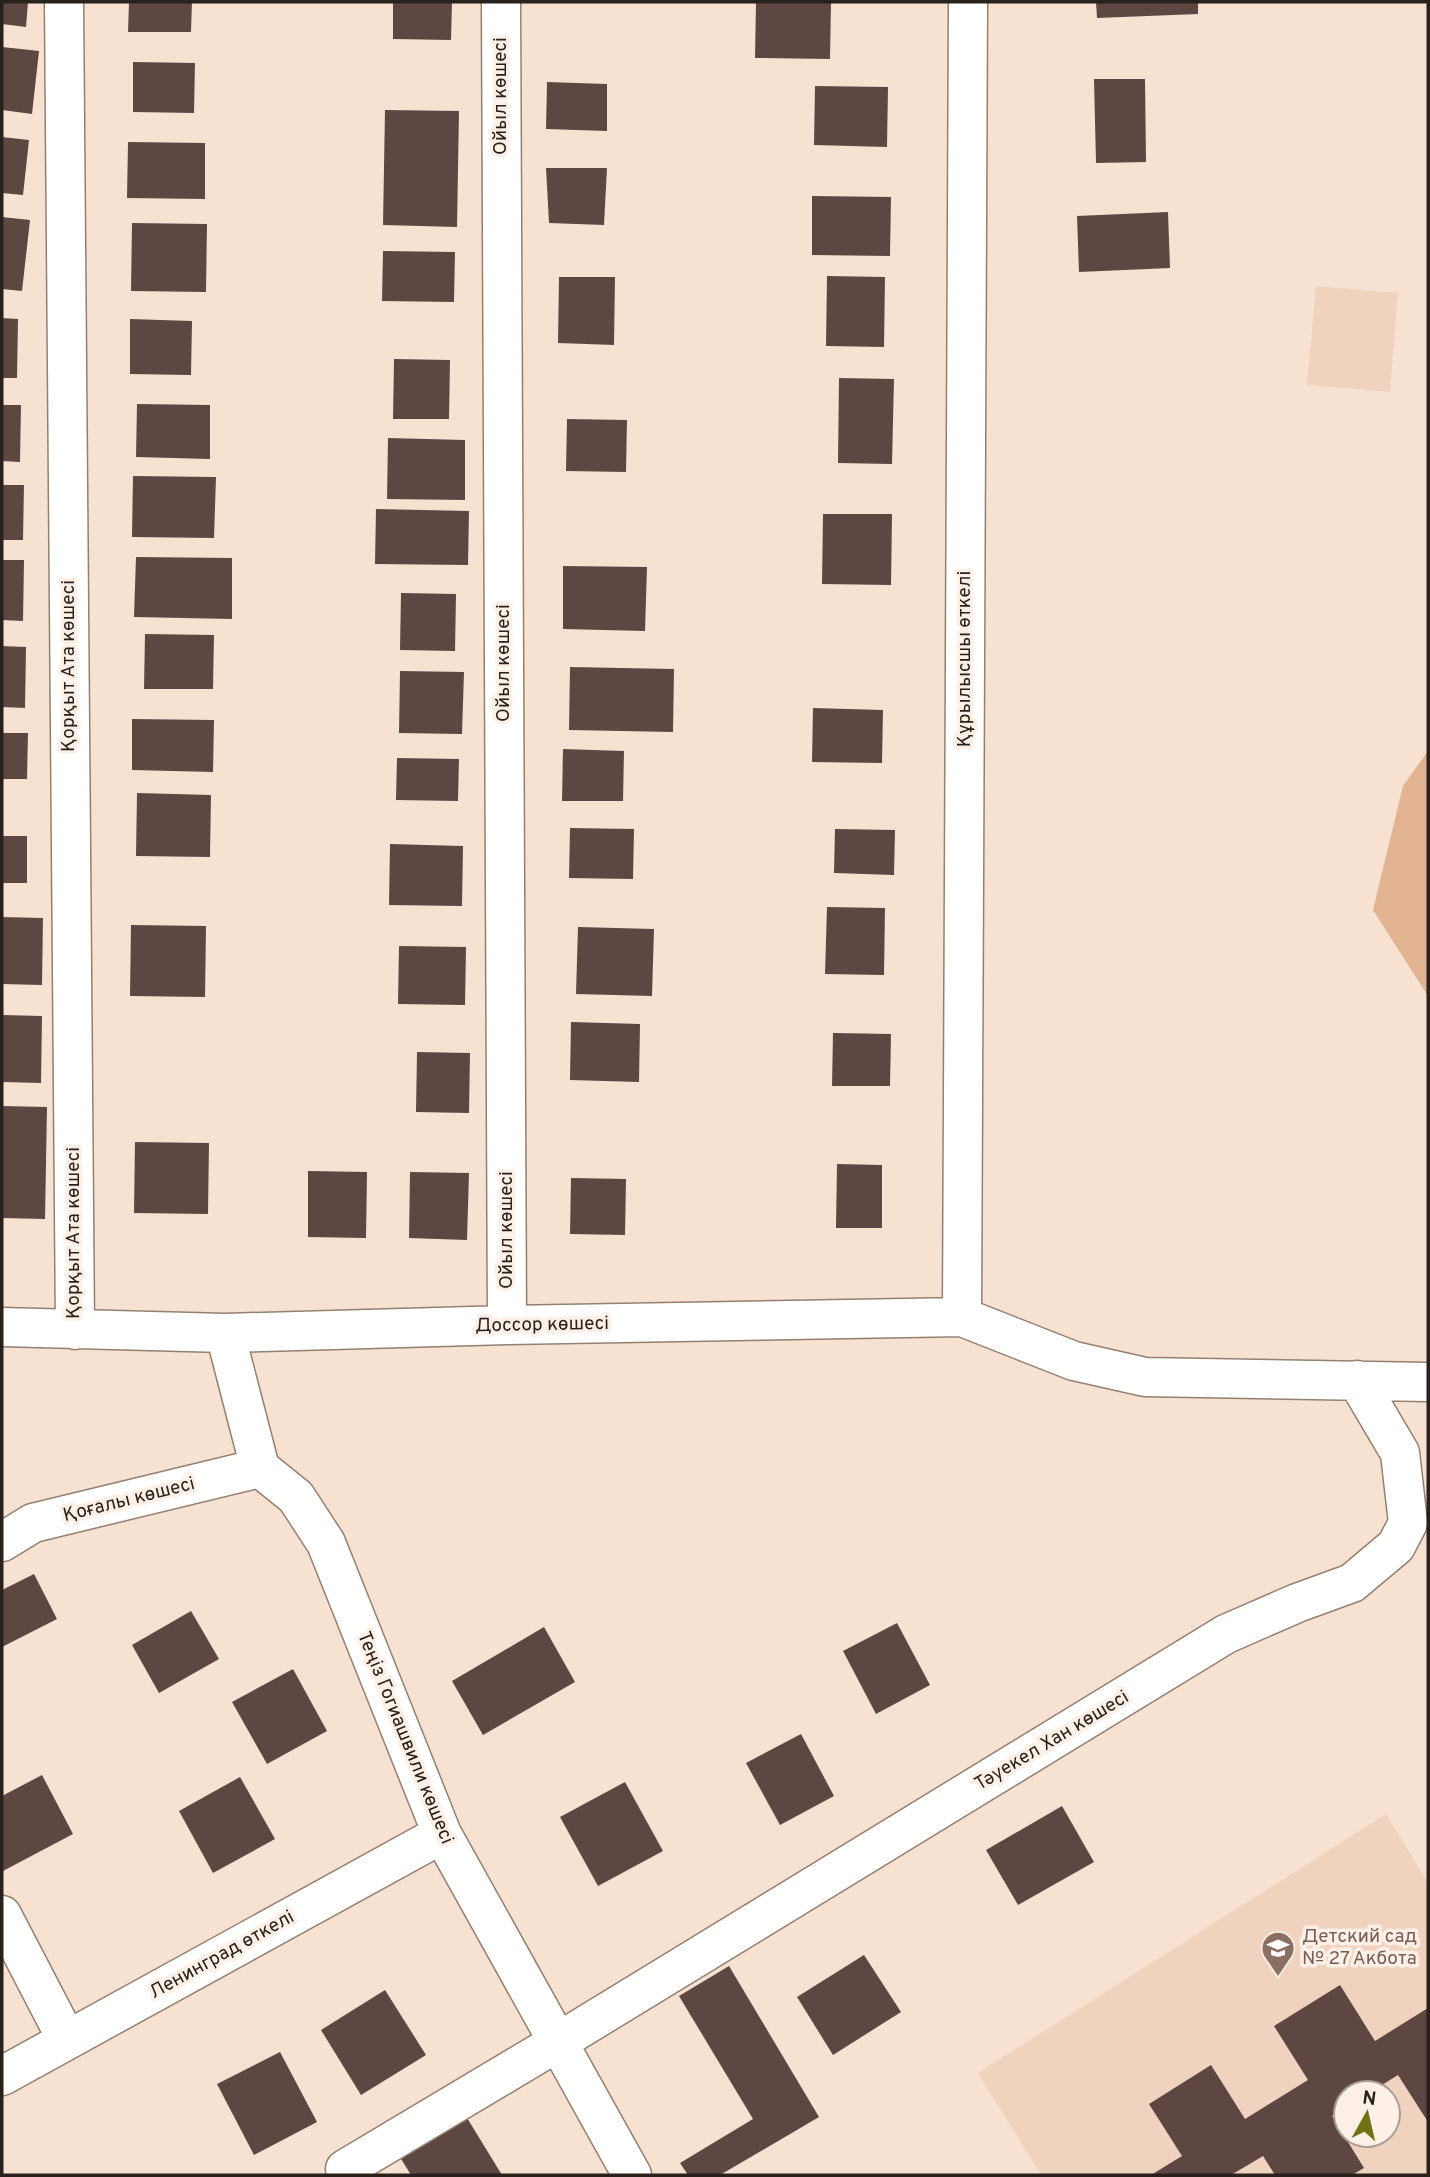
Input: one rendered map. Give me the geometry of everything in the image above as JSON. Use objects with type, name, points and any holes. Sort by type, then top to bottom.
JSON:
[{"type":"street","name":"Қорқыт Ата көшесi","points":[[64,2],[75,1330]]},
{"type":"street","name":"Ойыл көшесі","points":[[501,2],[507,1325]]},
{"type":"street","name":"Құрылысшы өткелі","points":[[962,1317],[968,2]]},
{"type":"street","name":"Доссор көшесі","points":[[2,1327],[225,1333],[962,1317],[1074,1361],[1145,1377],[1428,1382]]},
{"type":"street","points":[[225,1333],[260,1468]]},
{"type":"street","name":"Тәуекел Хан көшесі","points":[[348,2175],[345,2169],[1226,1634],[1352,1583],[1396,1546],[1418,1518],[1400,1453],[1357,1380]]},
{"type":"street","name":"Қоғалы көшесі","points":[[2,1542],[33,1523],[260,1468]]},
{"type":"street","name":"Теңіз Гогиашвили көшесі","points":[[260,1468],[296,1497],[326,1542],[442,1834],[632,2175]]},
{"type":"street","name":"Ленинград өткелі","points":[[2,2076],[442,1834]]},
{"type":"street","points":[[2,1915],[67,2040]]},
{"type":"shaded area","points":[[1316,286],[1398,293],[1390,392],[1307,385]]},
{"type":"shaded area","points":[[1428,751],[1428,996],[1373,910],[1403,786]]},
{"type":"shaded area","name":"Детский сад № 27 Акбота","points":[[1386,1814],[1428,1883],[1428,2175],[1041,2175],[978,2073]]},
{"type":"building","points":[[2,2],[28,2],[26,27],[2,24]]},
{"type":"building","points":[[129,2],[192,2],[191,32],[128,32]]},
{"type":"building","points":[[393,2],[452,2],[451,40],[393,39]]},
{"type":"building","points":[[756,2],[831,2],[830,59],[755,58]]},
{"type":"building","points":[[1096,2],[1198,2],[1198,14],[1097,18]]},
{"type":"building","points":[[2,47],[39,51],[32,114],[2,110]]},
{"type":"building","points":[[133,62],[195,63],[194,113],[133,112]]},
{"type":"building","points":[[1094,79],[1145,79],[1146,162],[1096,163]]},
{"type":"building","points":[[547,82],[607,84],[607,131],[546,129]]},
{"type":"building","points":[[815,86],[888,87],[887,147],[814,145]]},
{"type":"building","points":[[385,110],[459,111],[457,227],[383,225]]},
{"type":"building","points":[[2,137],[29,140],[23,195],[2,193]]},
{"type":"building","points":[[128,142],[205,143],[205,199],[127,198]]},
{"type":"building","points":[[546,168],[607,168],[604,225],[549,223]]},
{"type":"building","points":[[812,196],[891,197],[890,256],[812,255]]},
{"type":"building","points":[[1168,212],[1170,268],[1079,272],[1077,216]]},
{"type":"building","points":[[2,217],[30,220],[22,291],[2,289]]},
{"type":"building","points":[[132,223],[207,224],[206,292],[131,291]]},
{"type":"building","points":[[383,251],[455,252],[454,302],[382,301]]},
{"type":"building","points":[[827,276],[885,277],[884,347],[826,346]]},
{"type":"building","points":[[559,277],[615,277],[614,345],[558,343]]},
{"type":"building","points":[[2,318],[18,319],[17,378],[2,378]]},
{"type":"building","points":[[130,319],[192,321],[191,375],[130,374]]},
{"type":"building","points":[[394,359],[450,360],[449,419],[393,419]]},
{"type":"building","points":[[839,378],[894,379],[892,464],[838,463]]},
{"type":"building","points":[[137,404],[210,405],[210,459],[136,457]]},
{"type":"building","points":[[2,405],[21,405],[20,462],[2,461]]},
{"type":"building","points":[[567,419],[627,420],[626,472],[566,471]]},
{"type":"building","points":[[388,438],[465,440],[465,500],[387,499]]},
{"type":"building","points":[[133,476],[216,477],[214,538],[132,537]]},
{"type":"building","points":[[2,485],[24,485],[23,540],[2,540]]},
{"type":"building","points":[[376,509],[469,511],[468,565],[375,564]]},
{"type":"building","points":[[823,514],[892,514],[891,585],[822,584]]},
{"type":"building","points":[[136,557],[232,558],[232,619],[134,617]]},
{"type":"building","points":[[2,560],[24,560],[23,621],[2,620]]},
{"type":"building","points":[[563,566],[647,567],[645,631],[563,629]]},
{"type":"building","points":[[401,593],[456,594],[455,651],[400,650]]},
{"type":"building","points":[[145,634],[214,635],[213,689],[144,689]]},
{"type":"building","points":[[2,646],[26,647],[25,708],[2,707]]},
{"type":"building","points":[[570,667],[674,669],[673,732],[569,730]]},
{"type":"building","points":[[400,671],[464,672],[462,734],[399,733]]},
{"type":"building","points":[[813,708],[883,710],[882,763],[812,762]]},
{"type":"building","points":[[132,719],[214,720],[213,772],[132,770]]},
{"type":"building","points":[[2,733],[28,733],[27,779],[2,779]]},
{"type":"building","points":[[563,749],[624,751],[623,801],[562,801]]},
{"type":"building","points":[[397,758],[459,759],[458,801],[396,800]]},
{"type":"building","points":[[137,793],[211,795],[210,857],[136,856]]},
{"type":"building","points":[[570,828],[634,829],[633,879],[569,878]]},
{"type":"building","points":[[835,829],[895,830],[894,875],[834,873]]},
{"type":"building","points":[[2,836],[27,836],[27,883],[2,883]]},
{"type":"building","points":[[390,844],[463,846],[462,906],[389,905]]},
{"type":"building","points":[[827,907],[885,908],[884,975],[825,974]]},
{"type":"building","points":[[2,917],[43,918],[42,985],[2,984]]},
{"type":"building","points":[[131,925],[206,926],[205,997],[130,996]]},
{"type":"building","points":[[578,927],[654,929],[652,996],[576,994]]},
{"type":"building","points":[[399,946],[466,947],[465,1005],[398,1004]]},
{"type":"building","points":[[2,1015],[42,1016],[41,1083],[2,1082]]},
{"type":"building","points":[[571,1022],[640,1024],[639,1082],[570,1080]]},
{"type":"building","points":[[833,1033],[891,1034],[890,1086],[832,1086]]},
{"type":"building","points":[[417,1052],[470,1053],[469,1113],[416,1112]]},
{"type":"building","points":[[2,1106],[47,1107],[45,1219],[2,1218]]},
{"type":"building","points":[[135,1142],[209,1143],[208,1214],[134,1213]]},
{"type":"building","points":[[837,1164],[882,1165],[882,1228],[836,1228]]},
{"type":"building","points":[[308,1171],[367,1172],[366,1238],[308,1237]]},
{"type":"building","points":[[410,1172],[469,1173],[467,1240],[409,1238]]},
{"type":"building","points":[[571,1178],[626,1179],[625,1235],[570,1234]]},
{"type":"building","points":[[34,1574],[57,1619],[2,1647],[2,1590]]},
{"type":"building","points":[[191,1611],[219,1659],[159,1693],[132,1645]]},
{"type":"building","points":[[897,1623],[930,1685],[876,1714],[843,1651]]},
{"type":"building","points":[[544,1627],[575,1682],[483,1735],[452,1681]]},
{"type":"building","points":[[293,1669],[327,1731],[267,1764],[232,1702]]},
{"type":"building","points":[[801,1734],[834,1796],[780,1825],[746,1763]]},
{"type":"building","points":[[42,1775],[73,1834],[3,1871],[2,1796]]},
{"type":"building","points":[[240,1777],[275,1839],[213,1873],[179,1811]]},
{"type":"building","points":[[625,1782],[663,1851],[598,1886],[560,1817]]},
{"type":"building","points":[[1062,1806],[1094,1862],[1018,1905],[986,1850]]},
{"type":"building","points":[[864,1955],[901,2012],[833,2055],[797,1997]]},
{"type":"building","points":[[729,1966],[819,2117],[720,2175],[688,2175],[680,2163],[753,2119],[679,1996]]},
{"type":"building","points":[[1340,1985],[1375,2041],[1428,2008],[1428,2122],[1398,2075],[1392,2079],[1332,2079],[1332,2149],[1352,2149],[1364,2168],[1352,2175],[1275,2175],[1263,2156],[1231,2175],[1151,2175],[1182,2156],[1149,2104],[1211,2065],[1245,2119],[1308,2080],[1274,2026]]},
{"type":"building","points":[[385,1990],[426,2055],[361,2095],[321,2030]]},
{"type":"building","points":[[280,2052],[317,2122],[254,2155],[217,2084]]},
{"type":"building","points":[[464,2113],[502,2175],[411,2175],[398,2154]]},
{"type":"place","name":"Детский сад № 27 Акбота","points":[[1278,1978]]}]
